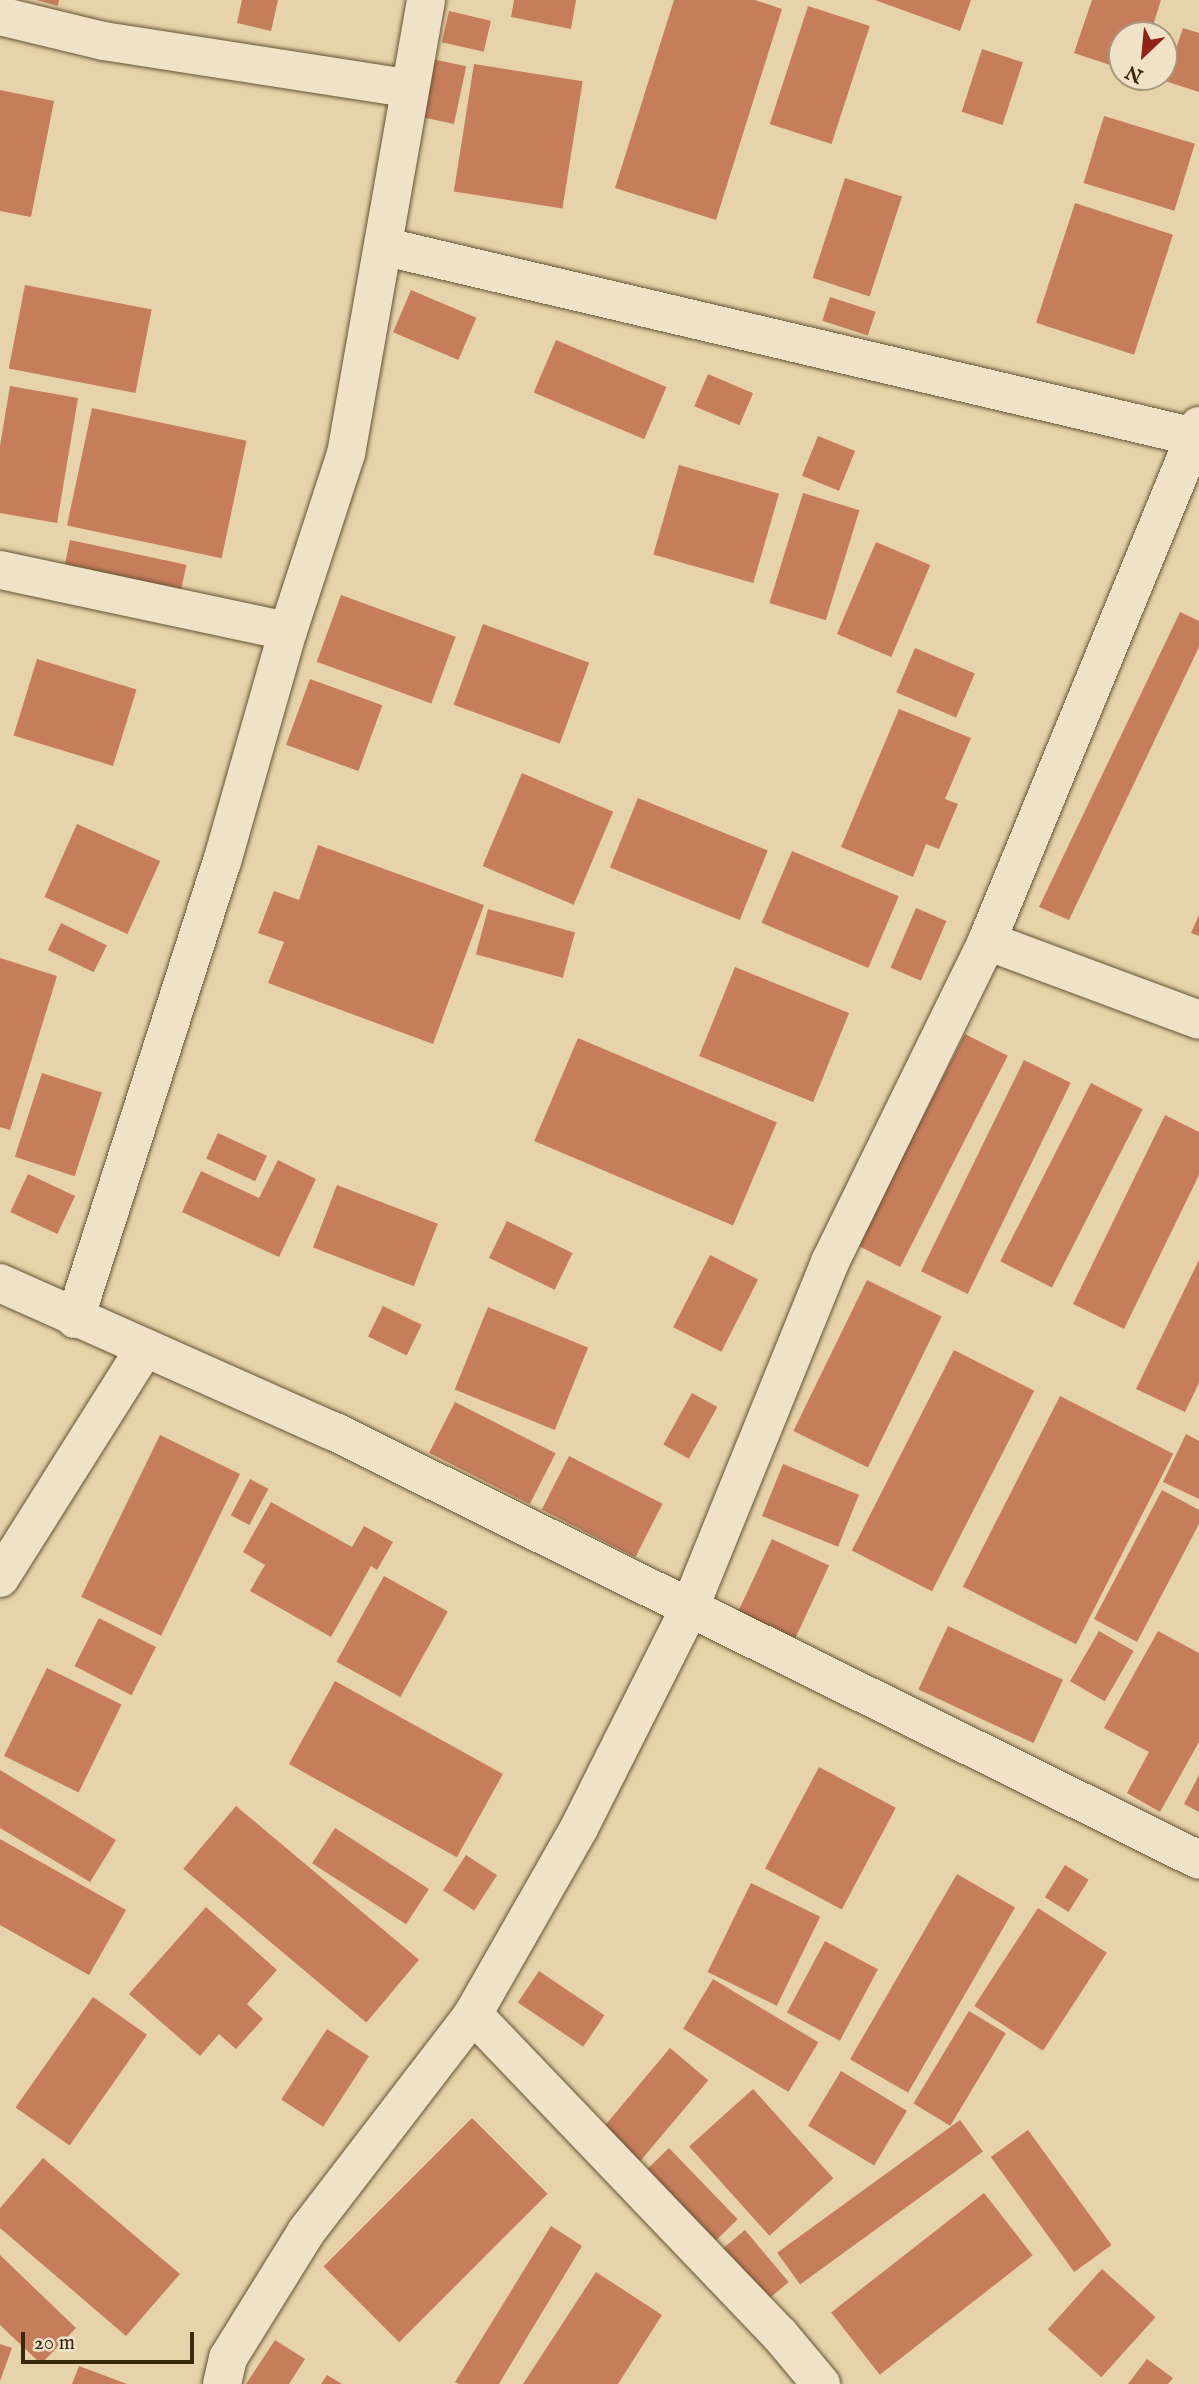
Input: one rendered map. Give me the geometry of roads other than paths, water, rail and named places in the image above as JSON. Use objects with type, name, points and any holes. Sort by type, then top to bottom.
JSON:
[{"type":"street","points":[[75,1319],[222,862],[288,631],[346,454],[386,247],[408,88],[426,0]]},
{"type":"street","points":[[0,16],[103,41],[408,88]]},
{"type":"street","points":[[222,2384],[229,2358],[306,2232],[473,2014],[579,1828],[690,1607],[830,1262],[987,941],[1197,431],[386,247]]},
{"type":"street","points":[[0,570],[288,631]]},
{"type":"street","points":[[987,941],[1199,1020]]},
{"type":"street","points":[[0,1283],[75,1319],[333,1431],[1199,1860]]},
{"type":"street","points":[[0,1578],[145,1348]]},
{"type":"street","points":[[473,2014],[780,2335],[821,2384]]}]
